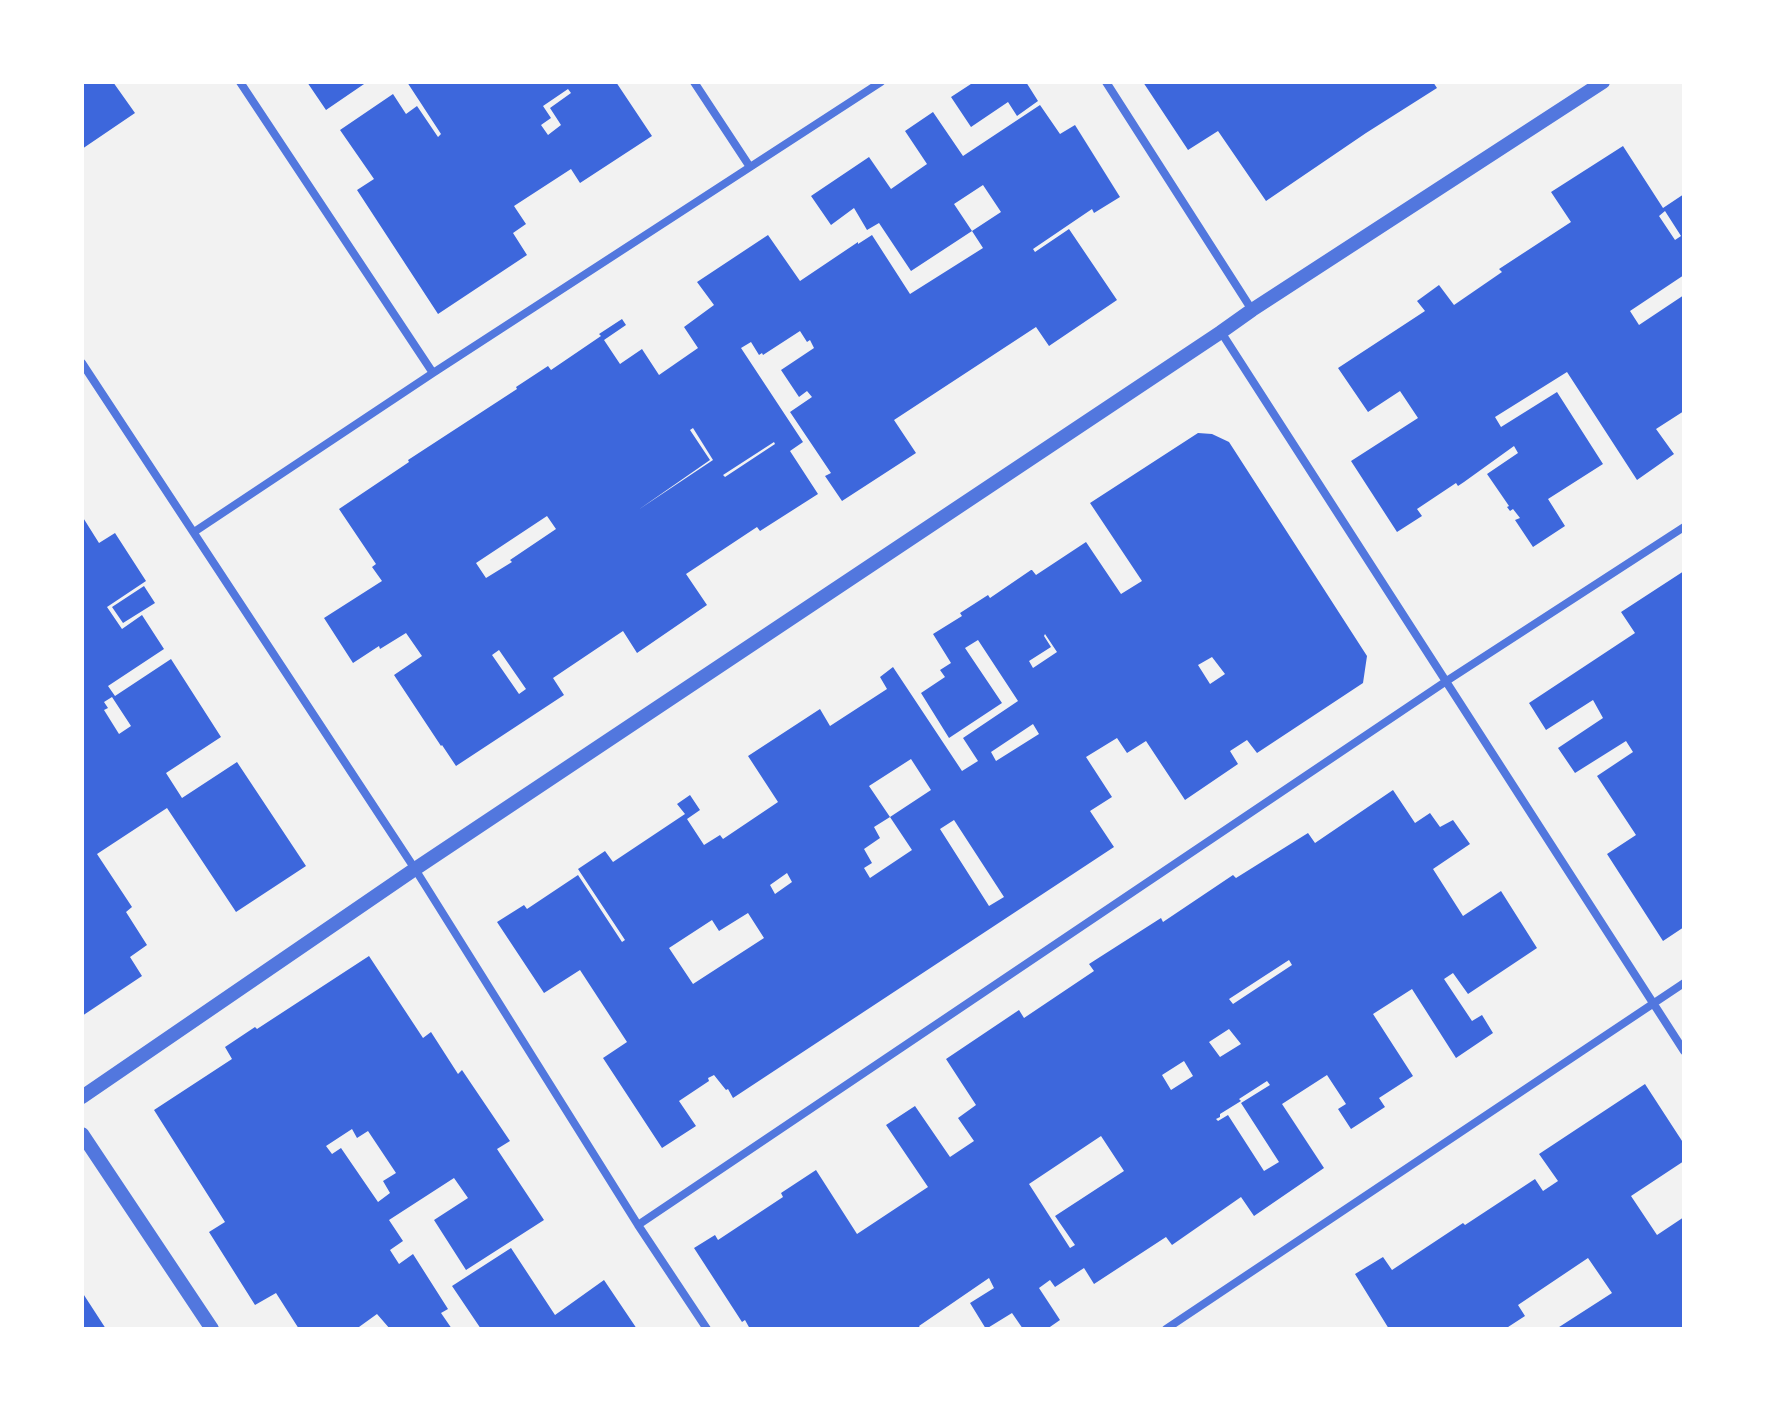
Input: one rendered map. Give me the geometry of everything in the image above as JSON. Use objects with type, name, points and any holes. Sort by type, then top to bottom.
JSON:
[{"type":"street","points":[[240,82],[433,373]]},
{"type":"street","points":[[694,82],[750,167]]},
{"type":"street","points":[[194,532],[881,82]]},
{"type":"street","points":[[1106,82],[1252,310]]},
{"type":"street","points":[[82,1097],[415,869],[1252,310],[1603,82]]},
{"type":"street","points":[[1221,332],[1684,1051]]},
{"type":"street","points":[[82,363],[415,869],[638,1225],[707,1329]]},
{"type":"street","points":[[638,1225],[1445,682],[1684,527]]},
{"type":"street","points":[[1166,1329],[1684,983]]},
{"type":"street","points":[[82,1134],[212,1329]]},
{"type":"building","points":[[82,82],[113,82],[135,113],[82,149]]},
{"type":"building","points":[[307,82],[367,82],[326,110]]},
{"type":"building","points":[[407,82],[616,82],[652,136],[580,183],[571,169],[514,206],[526,224],[513,233],[527,255],[438,314],[357,190],[374,179],[340,130],[393,94],[406,114],[417,106],[438,137],[441,134]],"holes":[[[568,89],[571,93],[550,108],[561,125],[548,135],[541,125],[551,118],[543,106]]]},
{"type":"building","points":[[974,82],[1026,82],[1038,101],[1017,116],[1008,102],[971,127],[951,97]]},
{"type":"building","points":[[1143,82],[1433,82],[1437,88],[1266,201],[1218,131],[1188,150]]},
{"type":"building","points":[[1040,105],[1060,134],[1075,125],[1120,197],[1094,213],[1092,209],[1033,249],[1035,252],[1069,229],[1117,300],[1049,346],[1036,327],[894,420],[916,453],[842,501],[825,476],[831,473],[790,412],[812,397],[807,391],[799,397],[781,370],[814,348],[810,340],[807,342],[800,331],[763,355],[759,355],[751,342],[741,348],[803,442],[790,451],[818,494],[760,531],[757,527],[686,574],[707,605],[637,653],[623,631],[553,678],[564,695],[456,766],[394,675],[422,656],[406,633],[353,663],[324,618],[382,581],[372,567],[376,564],[339,509],[548,366],[551,370],[622,319],[626,325],[604,340],[620,364],[642,349],[659,375],[698,348],[684,327],[714,305],[697,282],[768,235],[800,281],[872,235],[910,294],[983,248],[972,231],[911,271],[879,223],[867,230],[854,208],[831,225],[811,196],[869,157],[891,189],[927,164],[905,131],[933,112],[963,156]],"holes":[[[983,185],[1001,212],[972,231],[954,204]],[[693,428],[713,460],[638,510],[710,460],[690,430]],[[774,442],[725,477],[723,475]],[[547,516],[556,529],[486,578],[476,563]],[[499,650],[526,689],[519,694],[492,655]]]},
{"type":"building","points":[[1623,146],[1663,208],[1684,194],[1684,275],[1630,311],[1639,325],[1684,295],[1684,411],[1656,429],[1674,454],[1637,480],[1567,372],[1495,417],[1501,427],[1557,392],[1603,464],[1548,499],[1565,526],[1533,547],[1515,520],[1520,518],[1507,507],[1487,474],[1518,453],[1514,446],[1458,486],[1456,483],[1417,509],[1422,516],[1397,532],[1351,461],[1418,418],[1400,391],[1368,412],[1338,368],[1425,311],[1417,301],[1439,285],[1454,305],[1502,272],[1499,269],[1571,222],[1551,192]],"holes":[[[1665,211],[1681,236],[1675,240],[1659,216]]]},
{"type":"building","points":[[1198,433],[1212,434],[1229,442],[1367,656],[1363,683],[1257,753],[1247,740],[1230,751],[1238,764],[1185,800],[1146,741],[1127,753],[1117,738],[1086,757],[1112,797],[1090,811],[1114,847],[733,1098],[714,1075],[708,1078],[709,1081],[679,1101],[696,1126],[662,1148],[603,1058],[627,1042],[580,970],[544,993],[497,922],[524,905],[527,909],[578,875],[622,942],[625,940],[578,869],[605,851],[613,862],[685,814],[677,804],[690,795],[700,810],[687,819],[704,845],[720,835],[723,839],[778,802],[748,756],[820,709],[830,726],[887,689],[880,677],[893,667],[962,771],[978,761],[963,738],[1018,701],[978,640],[965,648],[1002,703],[949,738],[921,693],[945,677],[940,670],[951,663],[933,634],[988,595],[990,598],[1031,570],[1036,575],[1086,542],[1121,594],[1142,581],[1090,503]],"holes":[[[1045,634],[1057,652],[1033,668],[1029,661],[1051,647]],[[1212,657],[1225,674],[1210,684],[1198,665]],[[1033,724],[1039,734],[996,761],[991,752]],[[911,759],[931,790],[890,817],[869,786]],[[890,817],[912,850],[870,878],[864,868],[872,863],[864,849],[880,838],[874,827]],[[954,820],[1004,897],[989,906],[940,829]],[[787,873],[792,882],[775,894],[770,885]],[[748,913],[764,938],[693,984],[669,948],[712,920],[719,931]]]},
{"type":"building","points":[[82,516],[99,543],[115,533],[146,581],[107,607],[122,629],[142,615],[164,649],[108,686],[115,696],[171,659],[221,737],[166,773],[182,798],[237,762],[306,866],[236,912],[167,808],[97,854],[132,907],[126,912],[147,945],[130,957],[142,976],[82,1016]],"holes":[[[112,697],[131,726],[119,734],[104,710],[108,708],[104,702]]]},
{"type":"building","points":[[1684,571],[1684,927],[1663,941],[1607,854],[1636,835],[1597,776],[1633,752],[1626,741],[1575,773],[1558,748],[1603,718],[1593,700],[1546,730],[1529,703],[1635,633],[1621,612]]},
{"type":"building","points":[[144,586],[155,603],[123,623],[112,607]]},
{"type":"building","points":[[1393,790],[1415,823],[1430,813],[1440,827],[1453,820],[1470,844],[1433,869],[1463,916],[1501,891],[1537,948],[1468,994],[1453,973],[1444,979],[1472,1021],[1482,1015],[1493,1033],[1456,1058],[1412,989],[1373,1014],[1413,1076],[1379,1098],[1385,1107],[1351,1129],[1338,1109],[1346,1104],[1327,1075],[1282,1104],[1324,1168],[1254,1216],[1241,1197],[1172,1245],[1166,1237],[1094,1284],[1084,1268],[1055,1287],[1050,1280],[1039,1288],[1060,1320],[1047,1329],[1023,1329],[1012,1313],[986,1329],[970,1303],[994,1288],[989,1278],[919,1326],[921,1329],[750,1329],[745,1320],[742,1322],[694,1248],[715,1235],[718,1240],[783,1197],[781,1193],[816,1170],[857,1234],[928,1187],[886,1125],[915,1106],[950,1157],[974,1141],[958,1118],[976,1105],[946,1059],[1019,1010],[1024,1018],[1094,971],[1089,964],[1161,918],[1163,922],[1233,875],[1236,878],[1308,833],[1315,843]],"holes":[[[1289,960],[1292,965],[1233,1004],[1229,999]],[[1229,1029],[1241,1044],[1220,1057],[1209,1042]],[[1184,1061],[1193,1076],[1171,1090],[1162,1075]],[[1267,1081],[1270,1085],[1241,1103],[1279,1162],[1264,1171],[1228,1115],[1218,1121],[1216,1119],[1241,1101],[1239,1099]],[[1101,1136],[1124,1171],[1055,1216],[1075,1245],[1070,1248],[1029,1184]]]},
{"type":"building","points":[[369,956],[423,1038],[431,1032],[458,1074],[462,1070],[510,1141],[497,1149],[544,1220],[466,1270],[434,1220],[468,1198],[454,1178],[389,1220],[403,1241],[390,1250],[399,1264],[413,1254],[448,1309],[441,1313],[452,1329],[390,1329],[377,1314],[359,1327],[361,1329],[299,1329],[276,1293],[255,1305],[209,1232],[225,1222],[154,1110],[232,1059],[225,1047],[255,1027],[257,1029]],"holes":[[[352,1129],[357,1138],[368,1131],[396,1173],[383,1181],[390,1193],[378,1202],[341,1148],[332,1154],[326,1146]]]},
{"type":"building","points":[[1645,1084],[1684,1144],[1684,1161],[1631,1196],[1657,1235],[1684,1217],[1684,1329],[1556,1329],[1612,1293],[1588,1258],[1518,1305],[1525,1316],[1505,1329],[1389,1329],[1355,1274],[1383,1257],[1392,1270],[1535,1179],[1543,1191],[1558,1181],[1539,1154]]},
{"type":"building","points":[[511,1248],[555,1315],[604,1280],[637,1329],[481,1329],[452,1286]]},
{"type":"building","points":[[82,1292],[95,1312],[106,1329],[82,1329]]}]
